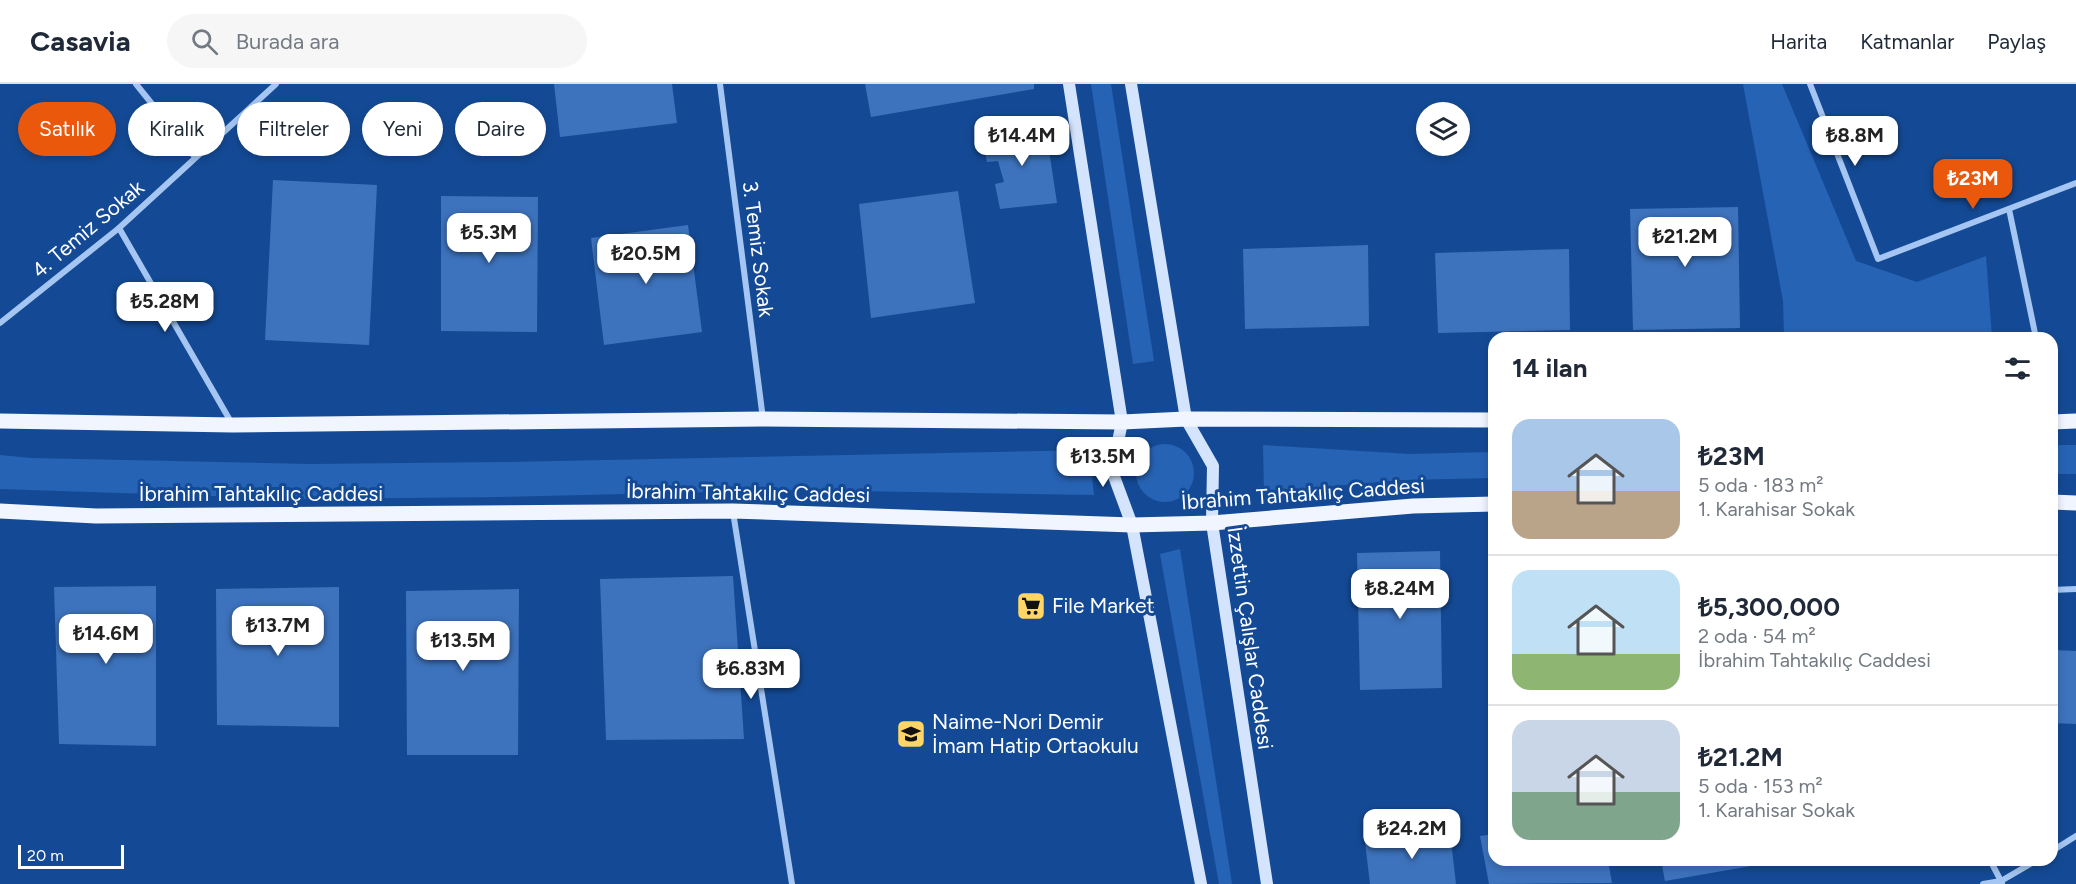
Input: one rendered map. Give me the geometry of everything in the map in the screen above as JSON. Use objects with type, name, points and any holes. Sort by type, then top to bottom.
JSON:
[{"type":"main road","points":[[0,421],[233,425],[763,419],[1122,422],[1186,419],[1488,420]]},
{"type":"main road","points":[[2058,420],[2076,421]]},
{"type":"main road","points":[[2058,502],[2076,503]]},
{"type":"main road","name":"İbrahim Tahtakılıç Caddesi","points":[[0,511],[96,516],[733,511],[1132,525],[1212,523],[1413,506],[1488,504]]},
{"type":"street","points":[[136,84],[195,157]]},
{"type":"street","name":"4. Temiz Sokak","points":[[0,323],[118,228],[276,84]]},
{"type":"street","name":"3. Temiz Sokak","points":[[720,84],[763,419]]},
{"type":"street","points":[[1069,84],[1122,422],[1112,471],[1132,525],[1202,884]]},
{"type":"street","name":"İzzettin Çalışlar Caddesi","points":[[1131,84],[1186,419],[1213,466],[1212,523],[1267,884]]},
{"type":"street","points":[[1810,84],[1878,259],[2076,183]]},
{"type":"street","points":[[2009,209],[2035,332]]},
{"type":"street","points":[[118,228],[233,425]]},
{"type":"street","points":[[733,511],[792,884]]},
{"type":"street","points":[[2058,590],[2076,589]]},
{"type":"street","points":[[2058,846],[2076,836]]},
{"type":"street","points":[[1993,866],[2002,883]]},
{"type":"street","points":[[1983,884],[2002,883],[2028,866]]},
{"type":"shaded area","points":[[1091,84],[1111,84],[1154,361],[1133,364]]},
{"type":"shaded area","points":[[1743,84],[1782,84],[1856,261],[1917,282],[1986,256],[1992,332],[1784,332],[1783,301]]},
{"type":"shaded area","points":[[1165,444],[1181,449],[1189,457],[1194,473],[1189,489],[1181,497],[1165,502],[1149,497],[1141,489],[1136,473],[1141,457],[1149,449]]},
{"type":"shaded area","points":[[1263,445],[1410,454],[1488,452],[1488,478],[1402,480],[1264,492]]},
{"type":"shaded area","points":[[2058,445],[2076,445],[2076,474],[2058,474]]},
{"type":"shaded area","points":[[1089,450],[1094,495],[797,490],[304,499],[0,489],[0,455],[31,458],[308,464]]},
{"type":"shaded area","points":[[1180,549],[1232,884],[1219,884],[1160,554]]},
{"type":"building","points":[[554,84],[672,84],[677,123],[560,137]]},
{"type":"building","points":[[865,84],[1034,84],[1034,89],[871,117]]},
{"type":"building","points":[[1045,124],[1057,203],[1000,209],[995,184],[1004,182],[998,161],[987,162],[981,136]]},
{"type":"building","points":[[273,180],[377,185],[369,345],[265,340]]},
{"type":"building","points":[[958,191],[975,303],[871,318],[859,204]]},
{"type":"building","points":[[441,196],[538,197],[537,332],[441,331]]},
{"type":"building","points":[[1738,207],[1740,328],[1633,330],[1630,209]]},
{"type":"building","points":[[688,225],[702,332],[604,345],[591,238]]},
{"type":"building","points":[[1368,245],[1369,326],[1245,329],[1243,249]]},
{"type":"building","points":[[1569,249],[1570,330],[1438,333],[1435,253]]},
{"type":"building","points":[[1440,551],[1442,688],[1360,690],[1357,553]]},
{"type":"building","points":[[733,576],[744,739],[606,740],[600,579]]},
{"type":"building","points":[[156,586],[156,746],[59,744],[54,587]]},
{"type":"building","points":[[339,587],[339,727],[217,725],[216,589]]},
{"type":"building","points":[[519,589],[518,755],[407,755],[406,591]]},
{"type":"building","points":[[2058,650],[2076,651],[2076,724],[2058,723]]},
{"type":"building","points":[[1450,832],[1456,884],[1370,884],[1365,842]]},
{"type":"building","points":[[1488,835],[1488,866],[1609,866],[1612,883],[1489,884],[1480,836]]},
{"type":"building","points":[[1662,866],[1751,866],[1665,881]]},
{"type":"place","name":"File Market","points":[[1031,606]]},
{"type":"place","name":"Naime-Nori Demir İmam Hatip Ortaokulu","points":[[911,734]]}]
